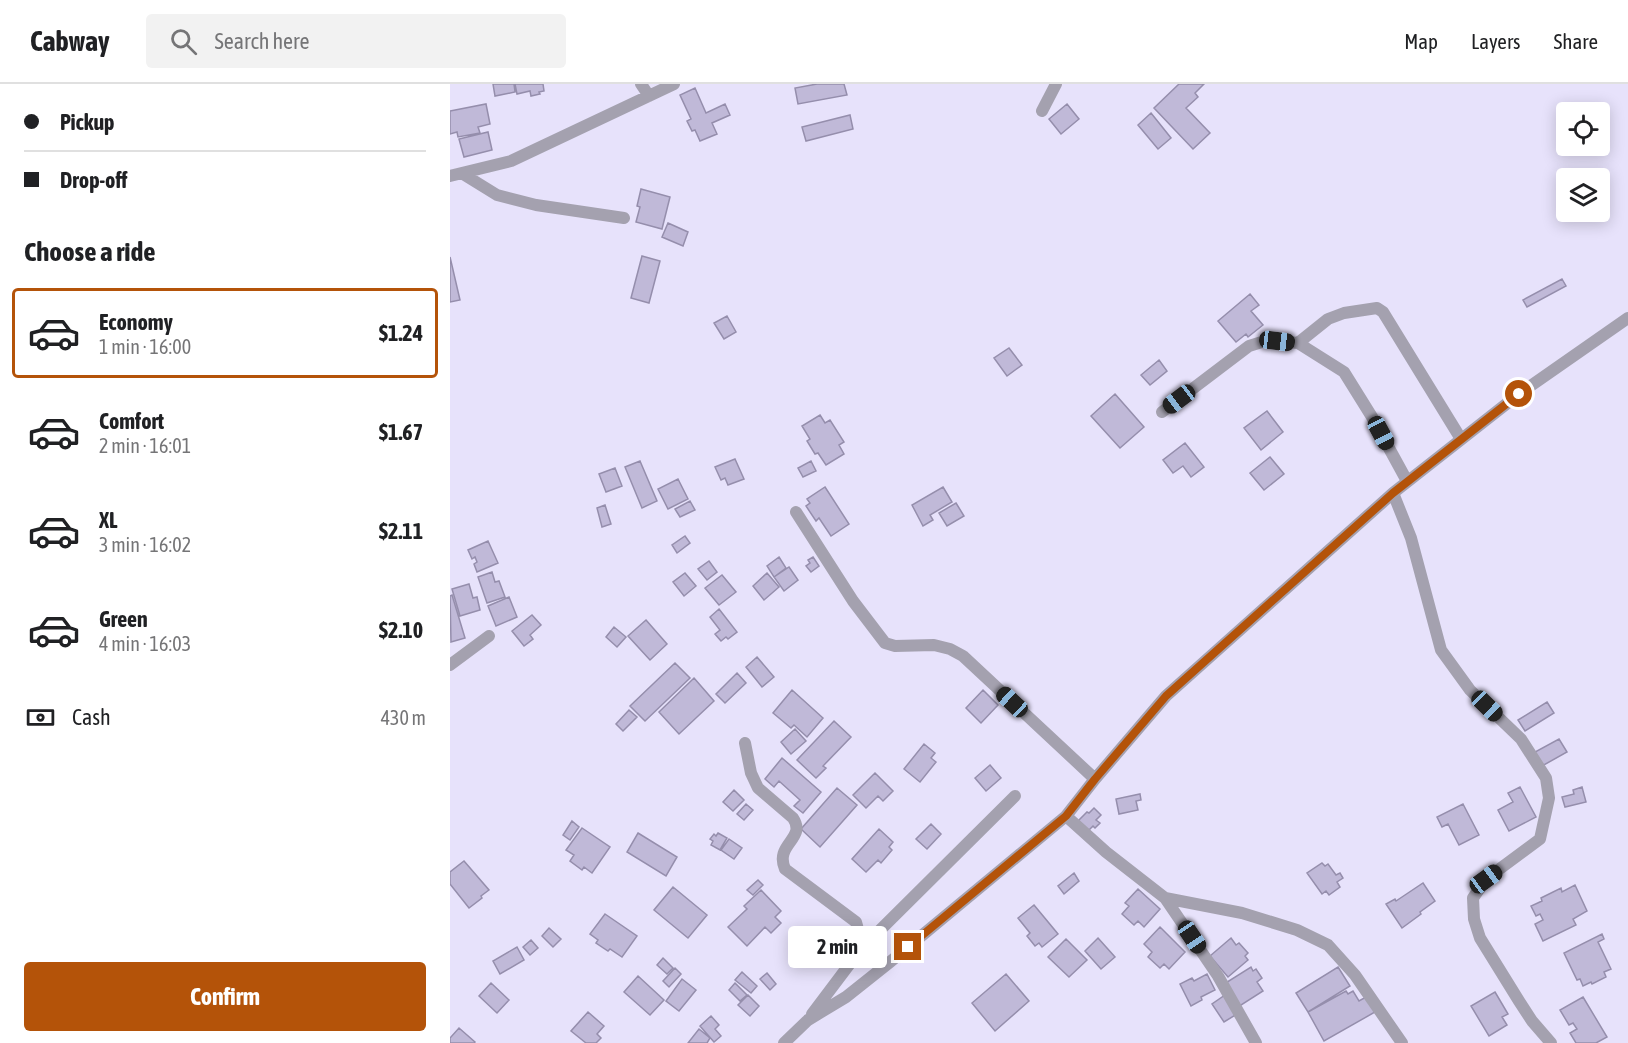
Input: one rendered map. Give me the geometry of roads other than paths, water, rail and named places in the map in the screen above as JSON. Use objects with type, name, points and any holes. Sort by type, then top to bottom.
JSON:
[{"type":"street","points":[[642,84],[650,96]]},
{"type":"street","points":[[450,176],[511,161],[674,84]]},
{"type":"street","points":[[1042,111],[1056,84]]},
{"type":"street","points":[[463,174],[497,195],[536,205],[624,218]]},
{"type":"street","points":[[1298,343],[1328,319],[1377,308],[1383,312],[1461,439]]},
{"type":"street","points":[[808,1020],[846,997],[1066,816],[1166,696],[1393,493],[1519,394],[1628,318]]},
{"type":"street","points":[[1162,412],[1249,346],[1265,341],[1298,343],[1344,372],[1372,417],[1407,482]]},
{"type":"street","points":[[1393,493],[1411,538],[1441,650],[1470,690],[1521,740],[1546,778],[1549,798],[1540,839],[1486,879],[1473,898],[1474,919],[1480,938],[1532,1021],[1551,1043]]},
{"type":"street","points":[[796,512],[853,601],[885,643],[895,646],[934,645],[950,649],[963,656],[1095,779]]},
{"type":"street","points":[[450,665],[489,636]]},
{"type":"street","points":[[745,743],[751,773],[758,788],[797,824],[797,832],[783,852],[782,861],[785,869],[856,922],[861,949]]},
{"type":"street","points":[[784,1043],[808,1020],[861,949],[1015,796]]},
{"type":"street","points":[[1066,816],[1106,852],[1165,898],[1218,976],[1256,1043]]},
{"type":"street","points":[[1165,898],[1242,912],[1297,930],[1328,945],[1355,975],[1402,1043]]}]
